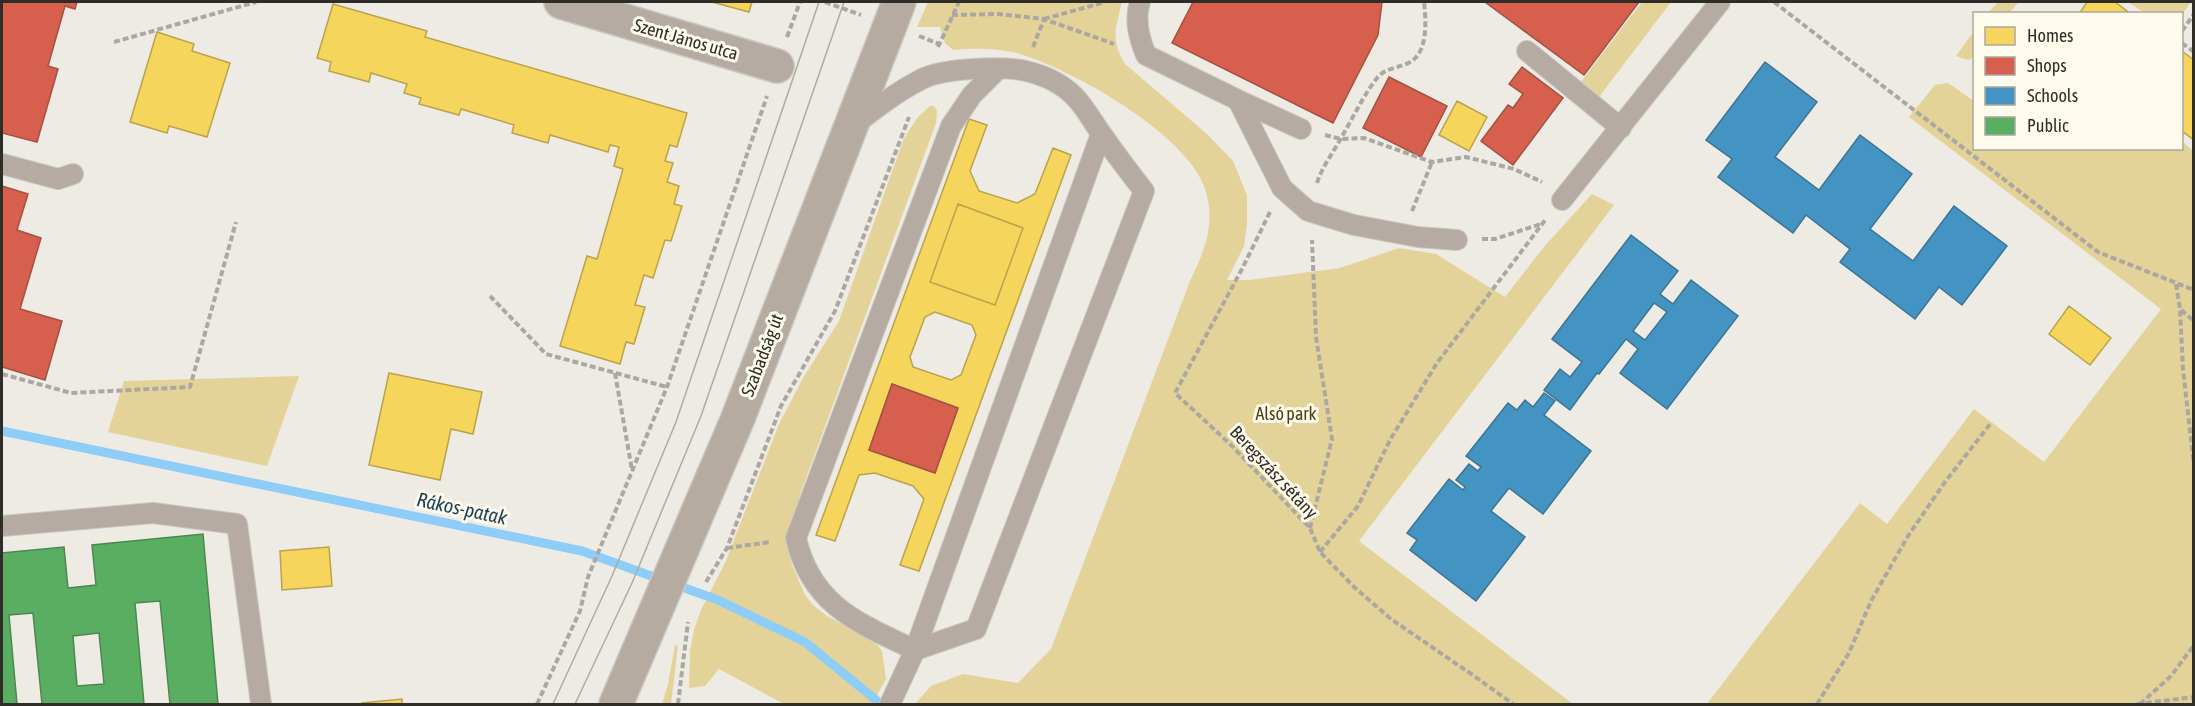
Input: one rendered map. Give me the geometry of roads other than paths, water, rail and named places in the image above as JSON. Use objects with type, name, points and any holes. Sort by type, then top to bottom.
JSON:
[{"type":"main road","name":"Szabadság út","points":[[616,705],[738,418],[899,2]]},
{"type":"street","name":"Szent János utca","points":[[561,2],[777,66]]},
{"type":"lane","points":[[1140,2],[1137,10],[1138,35],[1146,55],[1301,129]]},
{"type":"lane","points":[[1564,197],[1720,2]]},
{"type":"lane","points":[[1527,51],[1621,128]]},
{"type":"lane","points":[[850,128],[888,99],[924,78],[956,70],[998,70],[1024,71],[1052,80],[1073,95],[1092,117],[1101,134],[1144,191],[976,630],[915,650],[875,632],[824,595],[813,582],[801,559],[796,538],[951,126],[972,96],[998,70]]},
{"type":"lane","points":[[1238,100],[1282,188],[1308,211],[1354,225],[1403,234],[1457,240]]},
{"type":"lane","points":[[891,703],[915,650],[1101,134]]},
{"type":"lane","points":[[2,164],[58,179],[73,174]]},
{"type":"lane","points":[[2,526],[153,513],[237,524],[261,705]]},
{"type":"waterway","name":"Rákos-patak","points":[[2,431],[582,551],[718,600],[805,642],[881,704]]},
{"type":"tram line","points":[[553,704],[612,576],[676,422],[819,2]]},
{"type":"tram line","points":[[575,704],[632,583],[701,416],[844,2]]},
{"type":"park label","name":"Alsó park","points":[[1286,413]]}]
